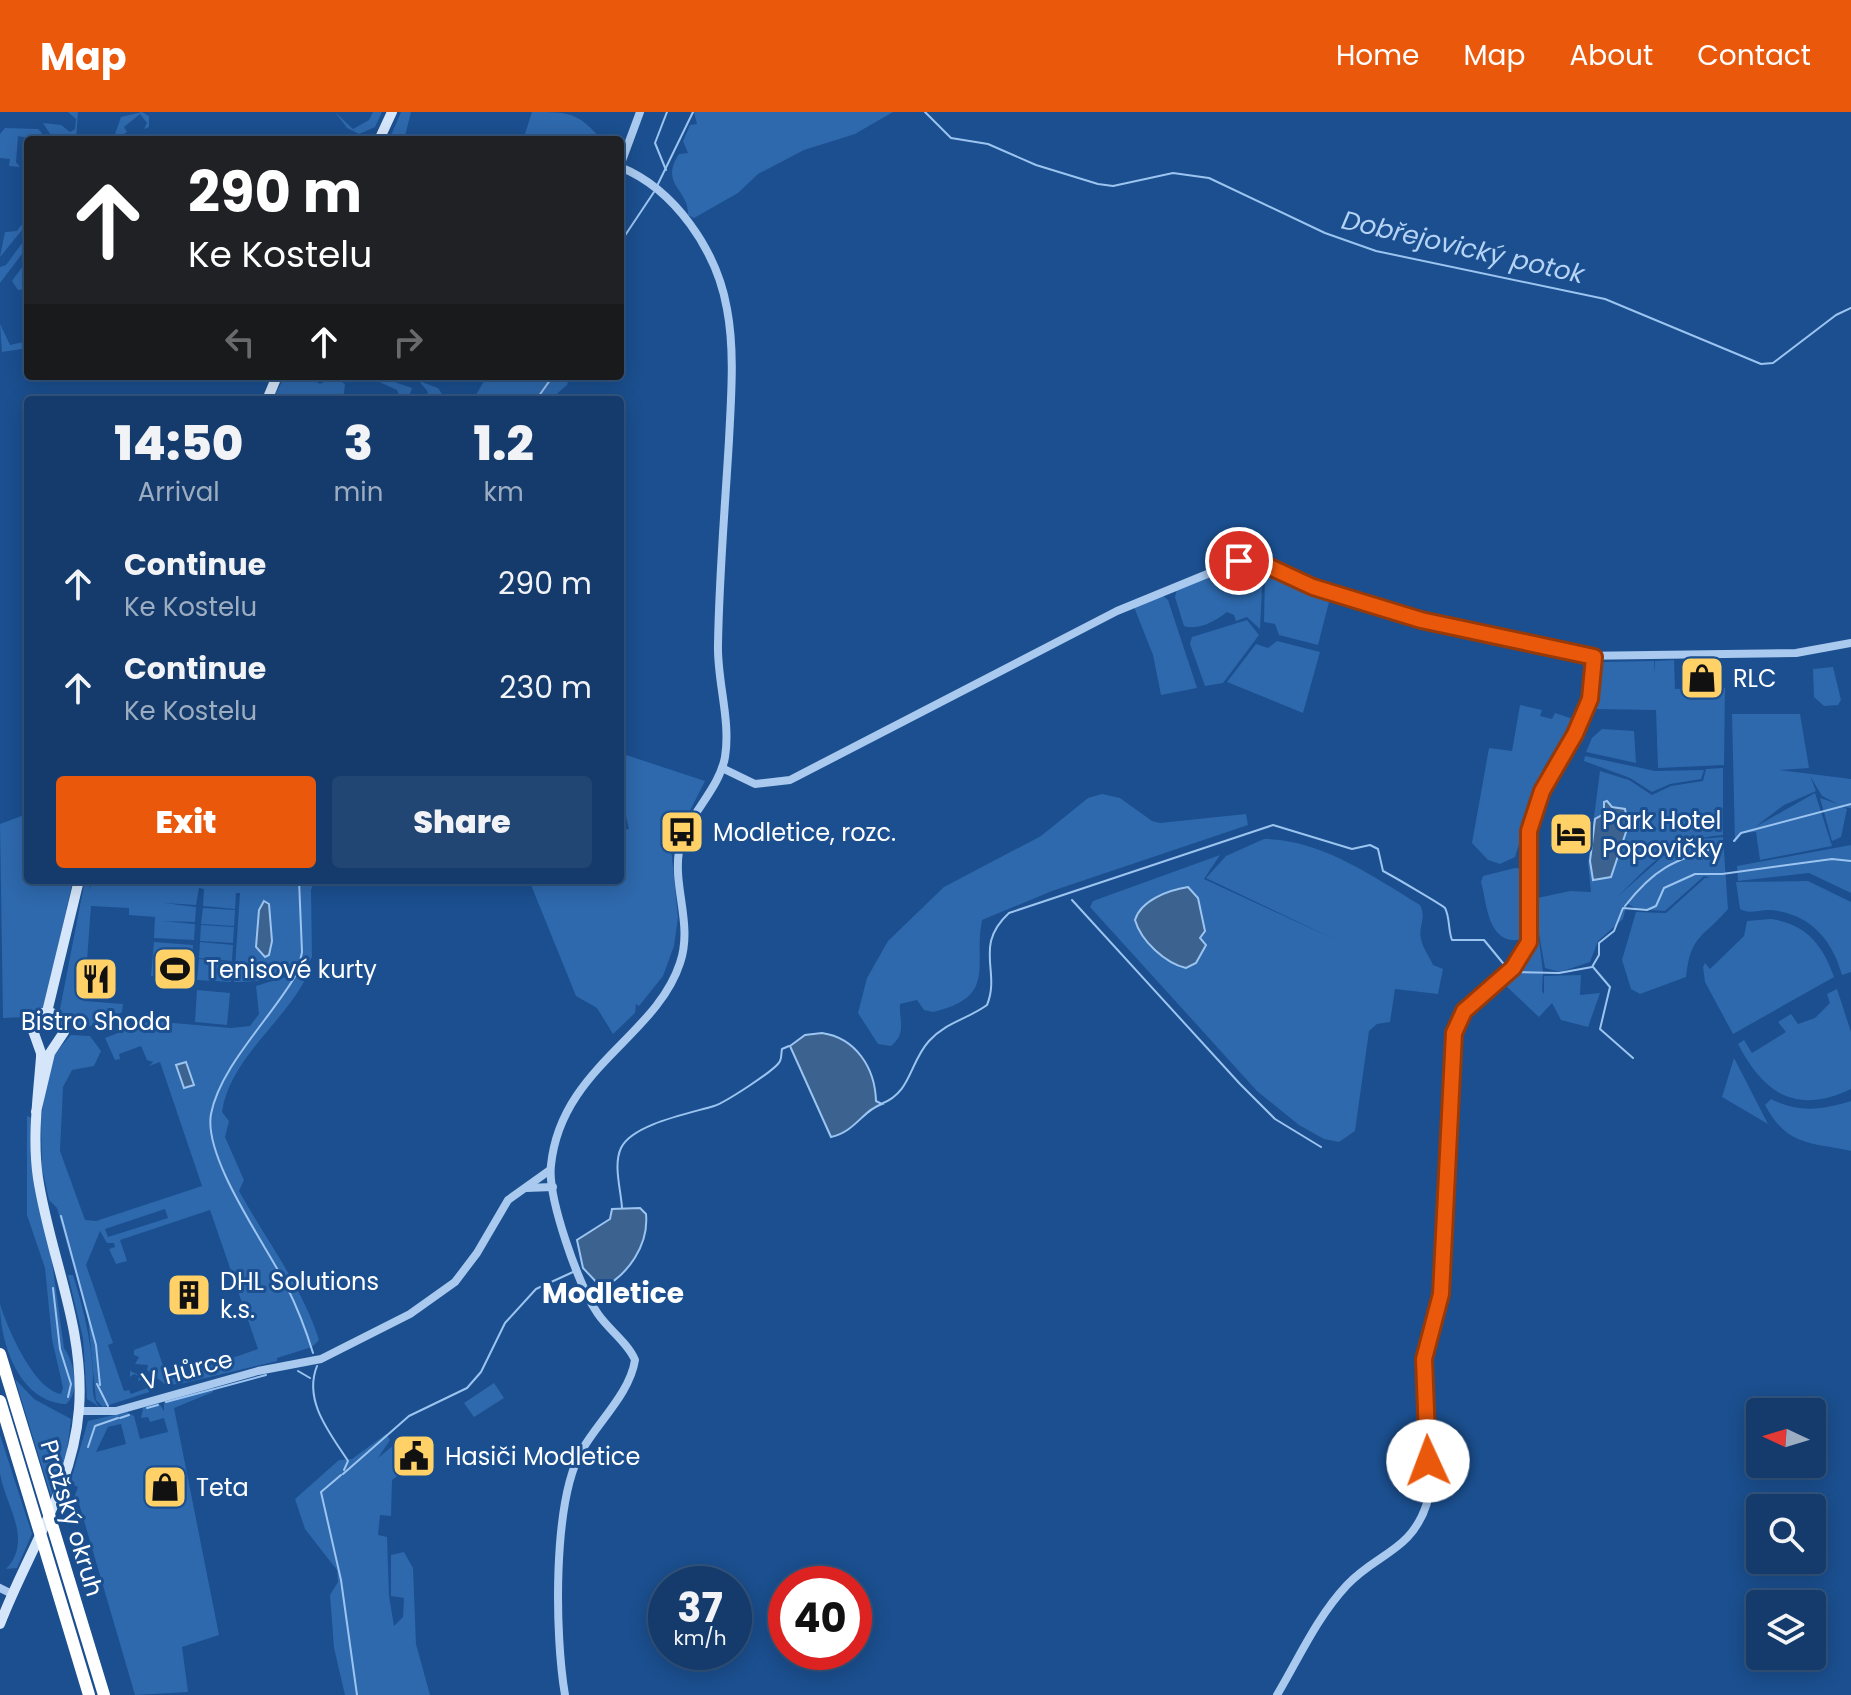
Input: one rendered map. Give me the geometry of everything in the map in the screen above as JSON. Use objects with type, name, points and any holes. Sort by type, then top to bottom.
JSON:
[{"type":"highway","name":"Pražský okruh","points":[[0,1354],[104,1695]]},
{"type":"highway","name":"Pražský okruh","points":[[0,1401],[89,1695]]},
{"type":"main road","points":[[381,136],[392,112]]},
{"type":"main road","points":[[36,1112],[48,1058],[64,1029],[52,1014],[78,884]]},
{"type":"main road","points":[[0,1624],[64,1481],[79,1411],[80,1374],[74,1327],[38,1180],[36,1112],[39,1043],[32,1035],[31,1025],[37,1016],[52,1014]]},
{"type":"main road","points":[[39,1043],[56,1043]]},
{"type":"street","points":[[624,156],[640,112]]},
{"type":"street","points":[[565,1695],[557,1613],[569,1490],[581,1451],[630,1377],[635,1360],[599,1316],[576,1270],[550,1170],[556,1143],[584,1082],[664,995],[679,967],[685,938],[680,847],[722,768],[726,743],[718,648],[731,404],[730,331],[724,293],[693,229],[658,188],[624,169]]},
{"type":"street","points":[[722,768],[755,784],[790,780],[1117,611],[1239,561],[1259,562],[1313,587],[1421,620],[1594,657],[1796,653],[1851,643]]},
{"type":"street","points":[[1277,1695],[1310,1638],[1348,1584],[1408,1539],[1424,1514],[1428,1488],[1424,1359],[1441,1294],[1444,1181],[1454,1033],[1464,1011],[1524,955],[1532,925],[1529,831],[1542,791],[1575,734],[1590,699],[1594,657]]},
{"type":"street","name":"V Hůrce","points":[[79,1411],[116,1411],[258,1371],[306,1363],[333,1354],[444,1292],[477,1253],[508,1200],[550,1170]]},
{"type":"street","points":[[523,1188],[553,1187]]},
{"type":"street","points":[[0,1588],[12,1594]]},
{"type":"shaded area","points":[[68,112],[78,112],[76,136],[51,136],[43,123],[61,125],[70,132],[75,129],[76,119]]},
{"type":"shaded area","points":[[142,112],[149,116],[149,127],[144,129],[147,123],[140,114],[124,127],[127,132],[114,136],[121,117]]},
{"type":"shaded area","points":[[335,112],[353,129],[369,120],[373,112],[382,112],[375,127],[359,134],[347,128]]},
{"type":"shaded area","points":[[401,112],[411,112],[405,136],[391,136]]},
{"type":"shaded area","points":[[532,112],[555,112],[579,119],[598,136],[524,136]]},
{"type":"shaded area","points":[[694,112],[893,112],[855,134],[804,150],[758,174],[738,193],[694,218],[688,215],[672,173],[679,154],[688,153],[683,141],[690,125],[697,124]]},
{"type":"shaded area","points":[[5,128],[38,129],[42,133],[40,136],[18,136],[16,162],[20,167],[9,166],[10,159],[0,158],[0,134]]},
{"type":"shaded area","points":[[23,223],[22,230],[0,257],[5,232],[17,231]]},
{"type":"shaded area","points":[[24,240],[24,251],[0,283],[0,267],[6,265]]},
{"type":"shaded area","points":[[24,264],[24,289],[18,290],[12,281]]},
{"type":"shaded area","points":[[0,324],[10,345],[24,342],[24,349],[2,352]]},
{"type":"shaded area","points":[[283,380],[315,380],[320,384],[339,380],[345,384],[344,396],[274,396]]},
{"type":"shaded area","points":[[375,380],[389,380],[412,388],[410,394],[415,396],[399,396],[397,390]]},
{"type":"shaded area","points":[[485,380],[569,380],[555,396],[475,396]]},
{"type":"shaded area","points":[[419,381],[438,388],[443,396],[426,396],[428,392]]},
{"type":"shaded area","points":[[1232,567],[1263,569],[1260,629],[1247,617],[1236,621],[1234,615],[1227,612],[1202,626],[1184,626],[1175,597],[1177,589]]},
{"type":"shaded area","points":[[1265,570],[1330,598],[1318,645],[1279,635],[1275,624],[1264,622]]},
{"type":"shaded area","points":[[1162,595],[1168,600],[1197,688],[1161,695],[1153,655],[1134,607]]},
{"type":"shaded area","points":[[1247,620],[1259,635],[1223,683],[1205,686],[1190,644],[1192,637]]},
{"type":"shaded area","points":[[1277,641],[1320,652],[1303,713],[1227,682],[1256,644],[1268,648]]},
{"type":"shaded area","points":[[1674,660],[1675,689],[1725,688],[1724,765],[1658,768],[1656,710],[1594,709],[1603,662],[1654,661],[1655,674],[1655,661]]},
{"type":"shaded area","points":[[1833,667],[1841,700],[1838,705],[1824,706],[1814,697],[1813,669]]},
{"type":"shaded area","points":[[1520,705],[1542,710],[1540,716],[1552,719],[1555,713],[1573,719],[1543,769],[1515,857],[1500,864],[1488,860],[1472,843],[1489,748],[1512,751]]},
{"type":"shaded area","points":[[1732,714],[1800,714],[1809,768],[1779,770],[1851,779],[1851,808],[1843,807],[1847,809],[1841,837],[1832,841],[1820,798],[1838,804],[1822,796],[1810,776],[1816,791],[1784,805],[1755,827],[1815,793],[1832,846],[1760,860],[1756,832],[1741,833],[1735,843]]},
{"type":"shaded area","points":[[1602,729],[1634,731],[1636,763],[1586,752],[1592,738]]},
{"type":"shaded area","points":[[624,754],[705,781],[671,848],[678,917],[674,946],[663,976],[639,1006],[636,1004],[635,1013],[613,1034],[597,1008],[576,996],[531,884],[624,884],[624,830],[629,829],[624,808]]},
{"type":"shaded area","points":[[1585,756],[1655,771],[1704,770],[1701,779],[1670,784],[1652,792],[1630,778],[1584,761]]},
{"type":"shaded area","points":[[1723,768],[1723,835],[1704,837],[1670,851],[1701,839],[1723,837],[1728,909],[1695,944],[1686,977],[1640,994],[1631,989],[1622,960],[1636,912],[1666,913],[1705,878],[1710,878],[1704,876],[1665,911],[1636,909],[1627,903],[1623,919],[1598,941],[1590,962],[1560,972],[1545,968],[1533,899],[1570,891],[1591,892],[1588,863],[1600,771],[1629,780],[1652,795],[1671,786],[1703,781],[1706,769]],"holes":[[[1668,852],[1617,897],[1652,863]]]},
{"type":"shaded area","points":[[1102,794],[1120,798],[1152,821],[1160,823],[1246,814],[1248,825],[1052,891],[982,920],[978,978],[967,998],[933,1012],[924,1010],[917,1000],[900,1004],[899,1036],[891,1046],[878,1044],[858,1013],[867,978],[888,941],[944,887],[1041,836],[1088,798]]},
{"type":"shaded area","points":[[1607,801],[1612,807],[1625,809],[1628,826],[1611,877],[1593,880],[1590,861],[1595,819],[1604,814],[1604,802]]},
{"type":"shaded area","points":[[24,815],[24,884],[72,884],[44,1009],[26,1017],[3,1018],[0,824]]},
{"type":"shaded area","points":[[1264,839],[1305,845],[1326,852],[1365,871],[1420,905],[1423,914],[1422,943],[1433,965],[1443,969],[1438,994],[1395,989],[1390,1022],[1377,1024],[1369,1031],[1355,1131],[1339,1142],[1324,1139],[1299,1125],[1257,1091],[1090,907],[1093,901],[1220,855],[1204,879],[1336,940],[1206,878],[1226,856]]},
{"type":"shaded area","points":[[1851,845],[1851,893],[1809,873],[1738,881],[1737,866]]},
{"type":"shaded area","points":[[1515,868],[1528,869],[1528,893],[1521,905],[1527,929],[1518,940],[1500,935],[1494,928],[1481,882],[1483,876]]},
{"type":"shaded area","points":[[1808,881],[1851,902],[1851,972],[1842,975],[1832,950],[1808,923],[1785,912],[1747,912],[1740,909],[1736,882]]},
{"type":"shaded area","points":[[84,884],[90,884],[89,890],[91,884],[313,884],[312,957],[288,975],[266,980],[234,982],[240,893],[236,893],[235,909],[203,906],[204,889],[199,888],[196,905],[164,903],[196,907],[195,922],[162,921],[195,924],[194,940],[154,938],[155,917],[129,915],[129,908],[91,906],[84,1001],[123,1004],[122,1012],[102,1024],[89,1026],[89,1021],[85,1026],[67,1022],[60,1009]]},
{"type":"shaded area","points":[[1188,887],[1198,898],[1205,931],[1200,938],[1206,945],[1196,963],[1186,968],[1155,950],[1135,920],[1149,902],[1164,893]]},
{"type":"shaded area","points":[[264,901],[269,904],[272,941],[269,955],[265,957],[256,947],[259,910]]},
{"type":"shaded area","points":[[203,908],[235,910],[234,926],[201,924]]},
{"type":"shaded area","points":[[1771,919],[1794,926],[1812,938],[1834,977],[1733,1034],[1705,982],[1703,967],[1705,963],[1710,969],[1744,936],[1747,921]]},
{"type":"shaded area","points":[[1534,924],[1537,924],[1544,994],[1544,976],[1581,975],[1580,995],[1600,993],[1588,1027],[1561,1020],[1552,1003],[1539,1017],[1505,985],[1528,955]]},
{"type":"shaded area","points":[[201,925],[234,927],[233,943],[200,941]]},
{"type":"shaded area","points":[[154,942],[193,945],[192,961],[159,959],[192,962],[192,982],[178,981],[178,977],[151,976]]},
{"type":"shaded area","points":[[200,942],[233,945],[232,961],[199,958]]},
{"type":"shaded area","points":[[199,959],[231,962],[231,982],[197,980]]},
{"type":"shaded area","points":[[302,972],[308,974],[291,1002],[234,1077],[222,1112],[229,1121],[225,1137],[244,1180],[239,1191],[293,1282],[319,1340],[312,1347],[277,1358],[277,1361],[180,1384],[179,1378],[178,1384],[166,1385],[147,1370],[148,1365],[135,1364],[139,1357],[134,1355],[134,1350],[155,1342],[168,1380],[258,1349],[210,1210],[120,1240],[127,1261],[116,1264],[109,1249],[115,1247],[114,1243],[107,1243],[100,1231],[86,1265],[113,1343],[108,1345],[124,1391],[129,1390],[131,1394],[147,1388],[144,1379],[138,1381],[139,1376],[134,1374],[130,1377],[130,1371],[149,1379],[152,1385],[149,1392],[103,1407],[96,1400],[88,1318],[57,1208],[49,1200],[42,1168],[41,1119],[50,1059],[71,1035],[90,1036],[101,1051],[94,1066],[72,1070],[63,1087],[60,1151],[85,1220],[96,1221],[202,1186],[160,1062],[149,1066],[153,1062],[147,1060],[141,1046],[119,1054],[120,1059],[115,1060],[105,1038],[150,1021],[231,1028],[250,1026],[259,1014],[256,986]],"holes":[[[165,1209],[168,1218],[108,1237],[105,1229]]]},
{"type":"shaded area","points":[[1837,989],[1851,1032],[1851,1089],[1814,1100],[1784,1095],[1759,1076],[1738,1044],[1744,1040],[1752,1053],[1786,1032],[1778,1022],[1791,1014],[1798,1024],[1815,1018],[1830,1003],[1827,994]]},
{"type":"shaded area","points":[[197,990],[230,993],[227,1025],[195,1022]]},
{"type":"shaded area","points":[[822,1033],[845,1041],[861,1056],[872,1077],[876,1101],[882,1104],[846,1131],[831,1137],[790,1046],[805,1035]]},
{"type":"shaded area","points":[[1734,1058],[1768,1124],[1722,1097]]},
{"type":"shaded area","points":[[186,1062],[194,1085],[184,1088],[176,1065]]},
{"type":"shaded area","points":[[1771,1099],[1810,1109],[1851,1101],[1851,1151],[1811,1143],[1791,1135],[1773,1118],[1765,1105]]},
{"type":"shaded area","points":[[27,1116],[32,1118],[64,1348],[74,1377],[71,1399],[66,1404],[50,1401],[24,1382],[8,1352],[1,1319],[0,1304],[23,1357],[41,1381],[61,1394],[63,1388],[52,1339],[45,1268],[27,1215]]},
{"type":"shaded area","points":[[640,1208],[646,1214],[646,1226],[640,1248],[628,1267],[602,1288],[583,1268],[577,1240],[610,1219],[612,1209]]},
{"type":"shaded area","points":[[68,1275],[73,1275],[83,1311],[90,1348],[93,1392],[101,1408],[87,1399],[83,1338]]},
{"type":"shaded area","points":[[15,1379],[34,1399],[71,1419],[66,1459],[51,1496]]},
{"type":"shaded area","points":[[494,1383],[504,1398],[474,1417],[464,1403]]},
{"type":"shaded area","points":[[213,1386],[213,1392],[174,1408],[219,1635],[182,1647],[188,1692],[135,1695],[78,1500],[74,1498],[78,1487],[70,1483],[88,1421],[127,1412],[134,1416],[140,1439],[168,1432],[164,1418],[150,1422],[148,1417],[141,1418],[143,1408],[158,1402],[164,1411],[164,1400]],"holes":[[[121,1424],[126,1444],[96,1452],[108,1427]]]},
{"type":"shaded area","points":[[386,1434],[390,1440],[378,1458],[405,1436],[415,1447],[402,1452],[408,1468],[392,1480],[391,1516],[380,1515],[378,1535],[387,1537],[389,1596],[394,1626],[403,1617],[404,1598],[391,1596],[391,1555],[404,1552],[413,1568],[416,1644],[430,1695],[345,1695],[334,1648],[330,1595],[338,1582],[337,1570],[305,1529],[295,1499],[339,1460],[352,1459]]},
{"type":"shaded area","points":[[0,1435],[32,1534],[17,1568],[6,1569],[14,1558],[18,1534],[0,1473]]},
{"type":"waterway","points":[[666,170],[655,143],[667,112]]},
{"type":"waterway","name":"Dobřejovický potok","points":[[657,186],[693,112]]},
{"type":"waterway","name":"Dobřejovický potok","points":[[925,112],[951,138],[988,144],[1036,165],[1098,184],[1113,186],[1173,173],[1209,178],[1325,233],[1376,251],[1605,299],[1761,364],[1773,363],[1836,315],[1851,308]]},
{"type":"waterway","name":"Dobřejovický potok","points":[[624,237],[654,192]]},
{"type":"waterway","name":"Dobřejovický potok","points":[[539,396],[550,380]]},
{"type":"waterway","points":[[1734,841],[1741,833],[1851,804]]},
{"type":"waterway","points":[[881,1104],[905,1085],[929,1041],[950,1025],[987,1005],[992,937],[1009,913],[1273,825],[1352,849],[1370,845],[1378,849],[1383,871],[1445,908],[1452,940],[1484,940],[1507,968]]},
{"type":"waterway","points":[[1625,906],[1647,881],[1668,866],[1723,845]]},
{"type":"waterway","points":[[1512,972],[1559,973],[1592,967],[1599,955],[1599,943],[1614,931],[1623,908],[1647,910],[1656,906],[1664,888],[1695,874],[1722,874],[1832,859],[1851,861]]},
{"type":"waterway","name":"Dobřejovický potok","points":[[298,971],[302,952],[299,884]]},
{"type":"waterway","points":[[1072,900],[1275,1119],[1321,1147]]},
{"type":"waterway","points":[[1593,967],[1610,987],[1600,1029],[1633,1058]]},
{"type":"waterway","name":"Dobřejovický potok","points":[[297,973],[225,1078],[211,1114],[211,1132],[226,1177],[286,1285],[313,1353]]},
{"type":"waterway","points":[[622,1208],[618,1162],[621,1148],[627,1140],[649,1126],[728,1099],[776,1065],[781,1060],[782,1049],[789,1046]]},
{"type":"waterway","points":[[61,1216],[96,1345],[100,1385]]},
{"type":"waterway","points":[[343,1474],[409,1416],[467,1388],[481,1372],[505,1323],[536,1289],[573,1272]]},
{"type":"waterway","points":[[53,1288],[60,1349],[71,1384],[68,1397]]},
{"type":"waterway","name":"Dobřejovický potok","points":[[317,1366],[313,1392],[316,1404],[348,1461],[344,1470]]},
{"type":"waterway","points":[[298,1371],[310,1378]]},
{"type":"waterway","points":[[166,1402],[266,1375]]},
{"type":"waterway","points":[[97,1384],[108,1406]]},
{"type":"waterway","points":[[147,1408],[158,1405]]},
{"type":"waterway","points":[[120,1418],[129,1415]]},
{"type":"waterway","points":[[88,1447],[95,1426],[118,1418]]},
{"type":"waterway","name":"Dobřejovický potok","points":[[341,1475],[321,1492],[341,1580],[357,1695]]},
{"type":"place","name":"RLC","points":[[1702,678]]},
{"type":"place","name":"Modletice, rozc.","points":[[682,832]]},
{"type":"place","name":"Park Hotel Popovičky","points":[[1571,834]]},
{"type":"place","name":"Tenisové kurty","points":[[175,969]]},
{"type":"place","name":"Bistro Shoda","points":[[96,979]]},
{"type":"place","name":"DHL Solutions k.s.","points":[[189,1295]]},
{"type":"place","name":"Hasiči Modletice","points":[[414,1456]]},
{"type":"place","name":"Teta","points":[[165,1487]]},
{"type":"district","name":"Modletice","points":[[613,1293]]},
{"type":"route","points":[[1239,561],[1259,562],[1313,587],[1421,620],[1577,656],[1594,657],[1590,699],[1583,718],[1548,778],[1529,831],[1532,925],[1529,942],[1524,955],[1513,968],[1464,1011],[1454,1033],[1441,1294],[1424,1359],[1428,1461]]}]
